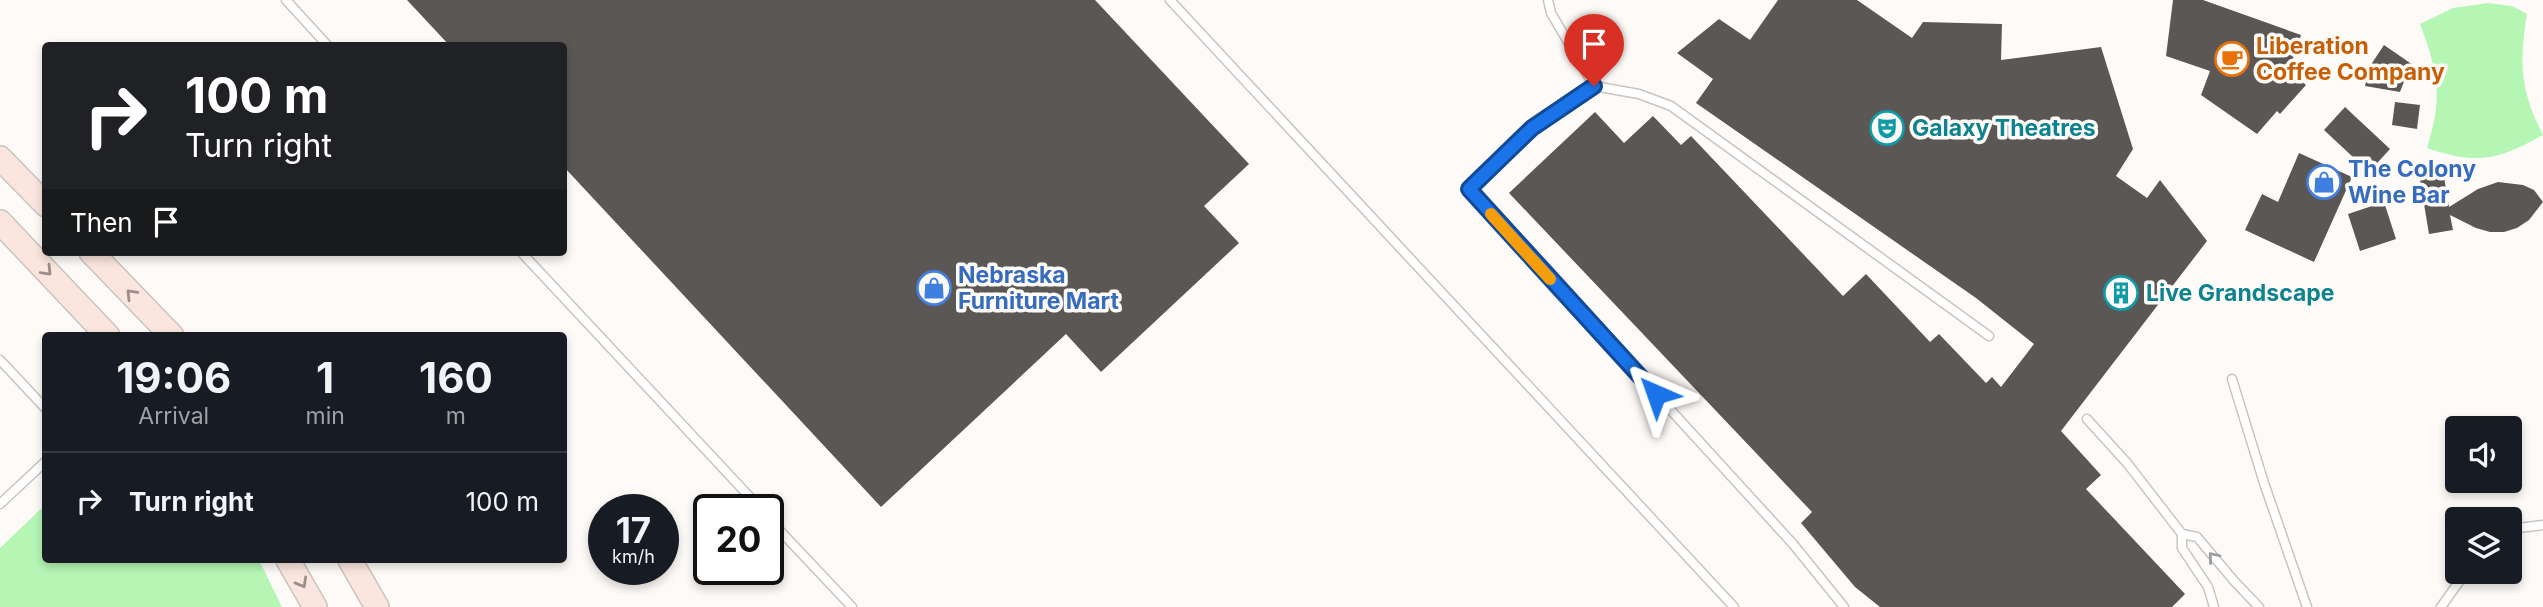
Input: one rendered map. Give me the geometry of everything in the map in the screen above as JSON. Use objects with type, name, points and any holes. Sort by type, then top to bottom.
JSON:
[{"type":"main road","points":[[0,158],[42,201]]},
{"type":"main road","points":[[0,222],[104,332]]},
{"type":"main road","points":[[94,256],[168,332]]},
{"type":"main road","points":[[290,563],[315,607]]},
{"type":"main road","points":[[352,563],[377,607]]},
{"type":"lane","points":[[286,0],[324,42]]},
{"type":"lane","points":[[1170,0],[1734,607]]},
{"type":"lane","points":[[1548,0],[1551,13],[1594,86]]},
{"type":"lane","points":[[1844,607],[1776,525],[1469,189],[1532,128],[1594,86],[1639,94],[1671,106],[1989,336]]},
{"type":"lane","points":[[525,256],[747,494]]},
{"type":"lane","points":[[0,360],[42,405]]},
{"type":"lane","points":[[2232,379],[2263,484],[2306,607]]},
{"type":"lane","points":[[2087,419],[2127,463],[2182,534],[2182,548],[2208,587],[2214,607]]},
{"type":"lane","points":[[0,504],[42,465]]},
{"type":"lane","points":[[2522,527],[2543,525]]},
{"type":"lane","points":[[784,534],[852,607]]},
{"type":"lane","points":[[2182,534],[2197,537],[2259,607]]},
{"type":"lane","points":[[2441,607],[2457,584]]},
{"type":"green space","points":[[2488,3],[2512,6],[2527,14],[2523,76],[2535,119],[2543,135],[2512,150],[2486,158],[2460,157],[2427,148],[2437,99],[2431,57],[2420,24],[2453,8]]},
{"type":"green space","points":[[42,508],[42,563],[260,563],[282,607],[0,607],[0,548]]},
{"type":"building","name":"Nebraska Furniture Mart","points":[[407,0],[1095,0],[1249,164],[1204,206],[1239,243],[1101,372],[1066,334],[881,507],[567,170],[567,42],[446,42]]},
{"type":"building","points":[[1778,0],[1857,0],[1912,38],[1923,22],[2002,24],[2001,60],[2101,47],[2133,149],[2116,176],[2147,198],[2160,180],[2207,241],[2061,431],[2101,475],[2086,489],[2185,594],[2172,607],[1880,607],[1855,587],[1801,523],[1812,512],[1509,193],[1595,112],[1624,143],[1653,116],[1681,145],[1691,136],[1843,296],[1866,274],[1930,342],[1939,334],[1986,383],[1992,377],[2001,387],[2034,344],[1976,298],[1696,103],[1713,79],[1677,53],[1719,19],[1750,40]]},
{"type":"building","points":[[2173,0],[2203,0],[2301,35],[2289,71],[2306,85],[2280,114],[2277,111],[2257,134],[2201,95],[2210,71],[2166,56]]},
{"type":"building","points":[[2384,45],[2413,65],[2400,92],[2365,86],[2370,66]]},
{"type":"building","points":[[2395,102],[2420,105],[2417,129],[2392,125]]},
{"type":"building","points":[[2345,107],[2390,149],[2369,172],[2324,130]]},
{"type":"building","points":[[2299,153],[2352,177],[2314,262],[2245,230],[2262,194],[2278,202]]},
{"type":"building","points":[[2443,171],[2449,207],[2478,189],[2498,182],[2523,185],[2534,190],[2543,202],[2529,220],[2504,232],[2476,228],[2450,215],[2453,230],[2429,234],[2419,174]]},
{"type":"building","points":[[2384,202],[2396,239],[2360,251],[2348,214]]},
{"type":"slow traffic","points":[[1491,214],[1550,279]]},
{"type":"place","name":"Liberation Coffee Company","points":[[2232,59]]},
{"type":"place","name":"Galaxy Theatres","points":[[1887,128]]},
{"type":"place","name":"The Colony Wine Bar","points":[[2324,182]]},
{"type":"place","name":"Nebraska Furniture Mart","points":[[934,288]]},
{"type":"place","name":"Live Grandscape","points":[[2121,293]]},
{"type":"route","points":[[1594,86],[1532,128],[1469,189],[1656,394]]}]
